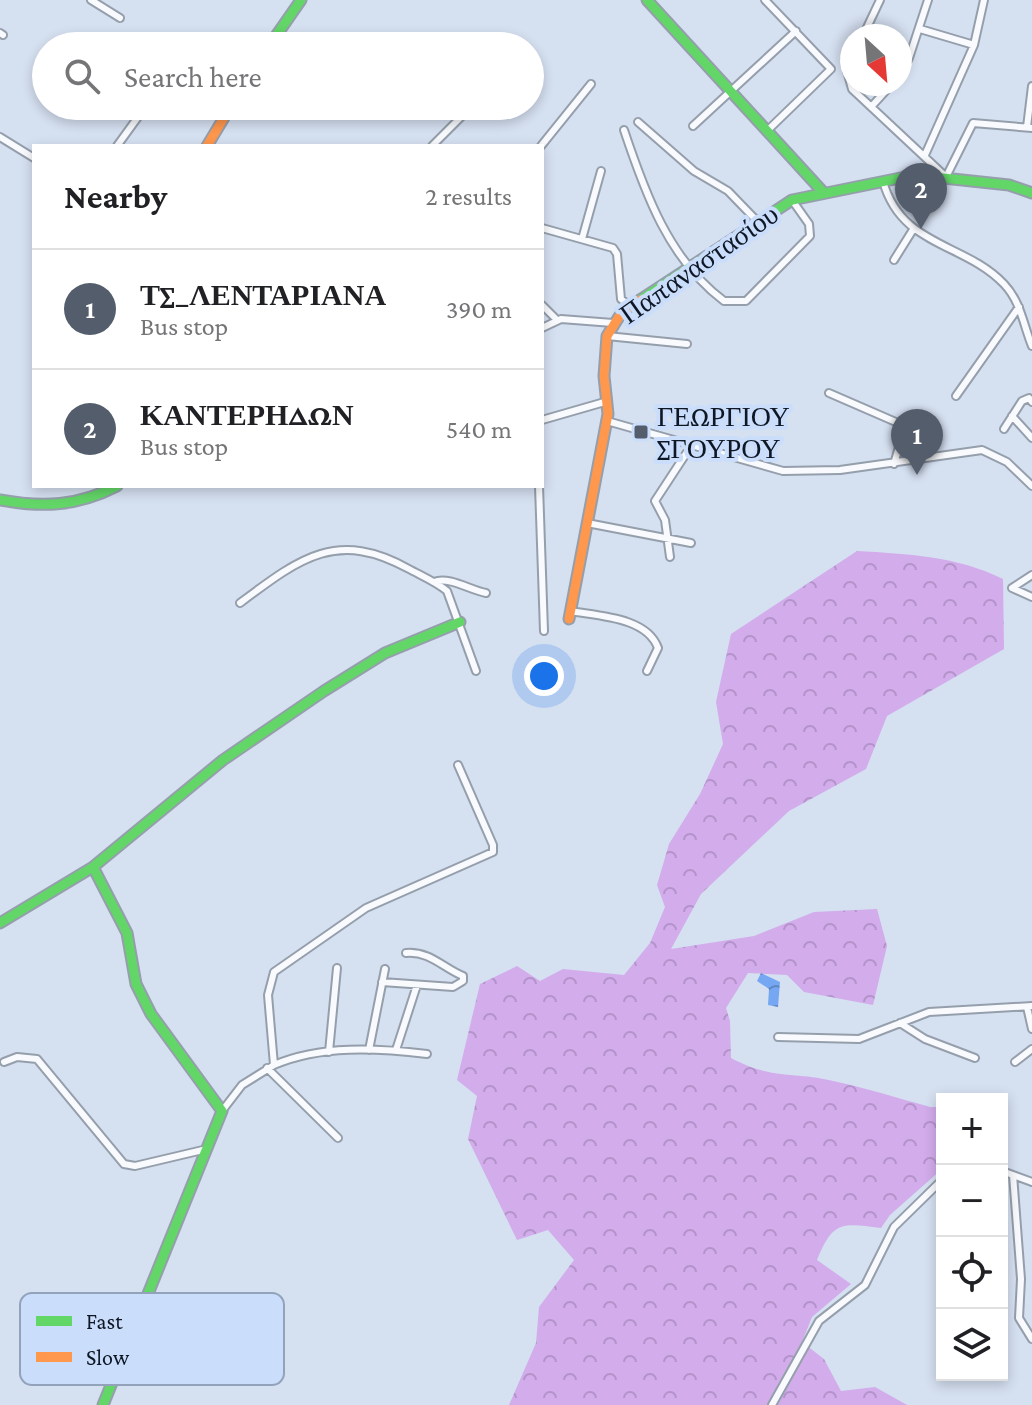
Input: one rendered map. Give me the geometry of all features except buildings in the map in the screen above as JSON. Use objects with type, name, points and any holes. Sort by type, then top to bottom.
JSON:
[{"type":"street","points":[[91,0],[120,18]]},
{"type":"street","points":[[279,32],[301,0]]},
{"type":"street","points":[[647,0],[769,129],[823,192]]},
{"type":"street","points":[[765,0],[831,69],[769,129]]},
{"type":"street","points":[[869,24],[880,0]]},
{"type":"street","points":[[912,47],[928,0]]},
{"type":"street","points":[[925,155],[974,45],[984,0]]},
{"type":"street","points":[[920,29],[974,45]]},
{"type":"street","points":[[693,126],[796,31]]},
{"type":"street","points":[[543,144],[591,84]]},
{"type":"street","points":[[859,96],[946,177],[973,123],[1029,128],[1032,86]]},
{"type":"street","points":[[871,107],[881,96]]},
{"type":"street","points":[[118,144],[136,120]]},
{"type":"street","points":[[208,144],[223,120]]},
{"type":"street","points":[[434,144],[458,120]]},
{"type":"street","points":[[638,122],[694,171],[728,191],[757,221]]},
{"type":"street","points":[[624,130],[655,214],[692,268],[724,301],[746,301],[810,236],[809,224],[792,200]]},
{"type":"street","points":[[0,137],[32,157]]},
{"type":"street","points":[[582,239],[601,171]]},
{"type":"street","name":"Παπαναστασίου","points":[[569,615],[607,421],[604,376],[607,336],[613,323],[631,307],[792,200],[915,175],[1009,185],[1032,193]]},
{"type":"street","points":[[883,181],[895,212],[914,228],[1001,280],[1019,307],[1032,346]]},
{"type":"street","points":[[894,260],[914,228]]},
{"type":"street","points":[[544,229],[609,246],[617,254],[621,299],[631,307]]},
{"type":"street","points":[[544,307],[557,320]]},
{"type":"street","points":[[956,396],[1019,307]]},
{"type":"street","points":[[544,327],[557,320],[613,323]]},
{"type":"street","points":[[607,336],[687,344]]},
{"type":"street","points":[[829,393],[905,426],[894,464]]},
{"type":"street","points":[[1004,429],[1022,401],[1029,398],[1032,402]]},
{"type":"street","points":[[544,419],[608,401]]},
{"type":"street","points":[[1012,416],[1032,438]]},
{"type":"street","points":[[607,421],[783,471],[894,464],[982,450],[1007,462],[1031,482]]},
{"type":"street","points":[[670,557],[665,520],[655,501],[691,446]]},
{"type":"street","points":[[0,500],[26,505],[67,506],[96,498],[114,488]]},
{"type":"street","points":[[539,488],[544,631]]},
{"type":"street","points":[[587,523],[691,543]]},
{"type":"street","points":[[240,603],[294,565],[351,548],[388,557],[434,582],[450,595],[476,671]]},
{"type":"street","points":[[1032,575],[1012,586],[1016,592],[1032,597]]},
{"type":"street","points":[[434,582],[446,580],[466,590],[486,593]]},
{"type":"street","points":[[569,615],[625,622],[648,632],[658,648],[647,671]]},
{"type":"street","points":[[0,923],[93,867],[223,760],[324,691],[385,653],[460,622]]},
{"type":"street","points":[[338,1138],[270,1066],[268,995],[274,972],[366,908],[493,852],[493,845],[458,765]]},
{"type":"street","points":[[93,867],[127,933],[136,984],[151,1014],[222,1111]]},
{"type":"street","points":[[382,982],[453,987],[463,981],[463,976],[448,971],[431,957],[406,953]]},
{"type":"street","points":[[329,1052],[337,968]]},
{"type":"street","points":[[369,1050],[385,969]]},
{"type":"street","points":[[396,1050],[417,985]]},
{"type":"street","points":[[778,1037],[859,1039],[936,1010],[1030,1007],[1032,1029]]},
{"type":"street","points":[[900,1023],[925,1039],[975,1058]]},
{"type":"street","points":[[1015,1062],[1032,1049]]},
{"type":"street","points":[[148,1293],[222,1111],[242,1085],[270,1066],[296,1056],[369,1050],[427,1054]]},
{"type":"street","points":[[4,1062],[17,1057],[37,1059],[124,1164],[135,1166],[207,1149]]},
{"type":"street","points":[[1008,1173],[1032,1182]]},
{"type":"street","points":[[1013,1175],[1021,1279],[1019,1318],[1032,1339]]},
{"type":"street","points":[[772,1405],[819,1321],[865,1285],[894,1227],[936,1186]]},
{"type":"street","points":[[103,1405],[111,1385]]},
{"type":"green space","points":[[857,551],[950,561],[1003,579],[1004,649],[887,716],[866,769],[789,811],[701,894],[671,949],[754,936],[814,912],[877,909],[887,946],[873,1005],[804,992],[787,975],[748,973],[726,1008],[730,1021],[731,1058],[772,1073],[833,1081],[936,1107],[936,1174],[890,1215],[881,1228],[847,1226],[834,1231],[828,1238],[817,1260],[851,1284],[812,1317],[802,1342],[824,1359],[841,1391],[875,1387],[907,1405],[509,1405],[536,1343],[539,1307],[574,1260],[548,1230],[517,1240],[468,1139],[477,1096],[457,1080],[480,984],[517,966],[540,981],[563,969],[624,975],[650,943],[665,907],[657,885],[669,844],[700,794],[723,744],[716,702],[731,634]]},
{"type":"water","points":[[761,973],[780,982],[778,1007],[768,1005],[769,989],[757,981]]},
{"type":"traffic: fast","points":[[279,32],[301,0]]},
{"type":"traffic: fast","points":[[647,0],[823,192]]},
{"type":"traffic: fast","points":[[640,300],[792,200],[915,175],[1009,185],[1032,193]]},
{"type":"traffic: fast","points":[[0,500],[60,504],[113,488]]},
{"type":"traffic: fast","points":[[0,923],[93,867],[223,760],[324,691],[385,653],[460,622]]},
{"type":"traffic: fast","points":[[93,867],[127,933],[136,984],[151,1014],[222,1111],[148,1293]]},
{"type":"traffic: fast","points":[[103,1405],[111,1385]]},
{"type":"traffic: slow","points":[[208,144],[223,120]]},
{"type":"traffic: slow","points":[[569,619],[608,414],[604,376],[607,336],[622,312],[640,300]]},
{"type":"place","name":"ΚΑΝΤΕΡΗΔΩΝ","points":[[921,229]]},
{"type":"place","name":"ΓΕΩΡΓΙΟΥ ΣΓΟΥΡΟΥ","points":[[641,432]]},
{"type":"place","name":"ΤΣ_ΛΕΝΤΑΡΙΑΝΑ","points":[[917,475]]}]
